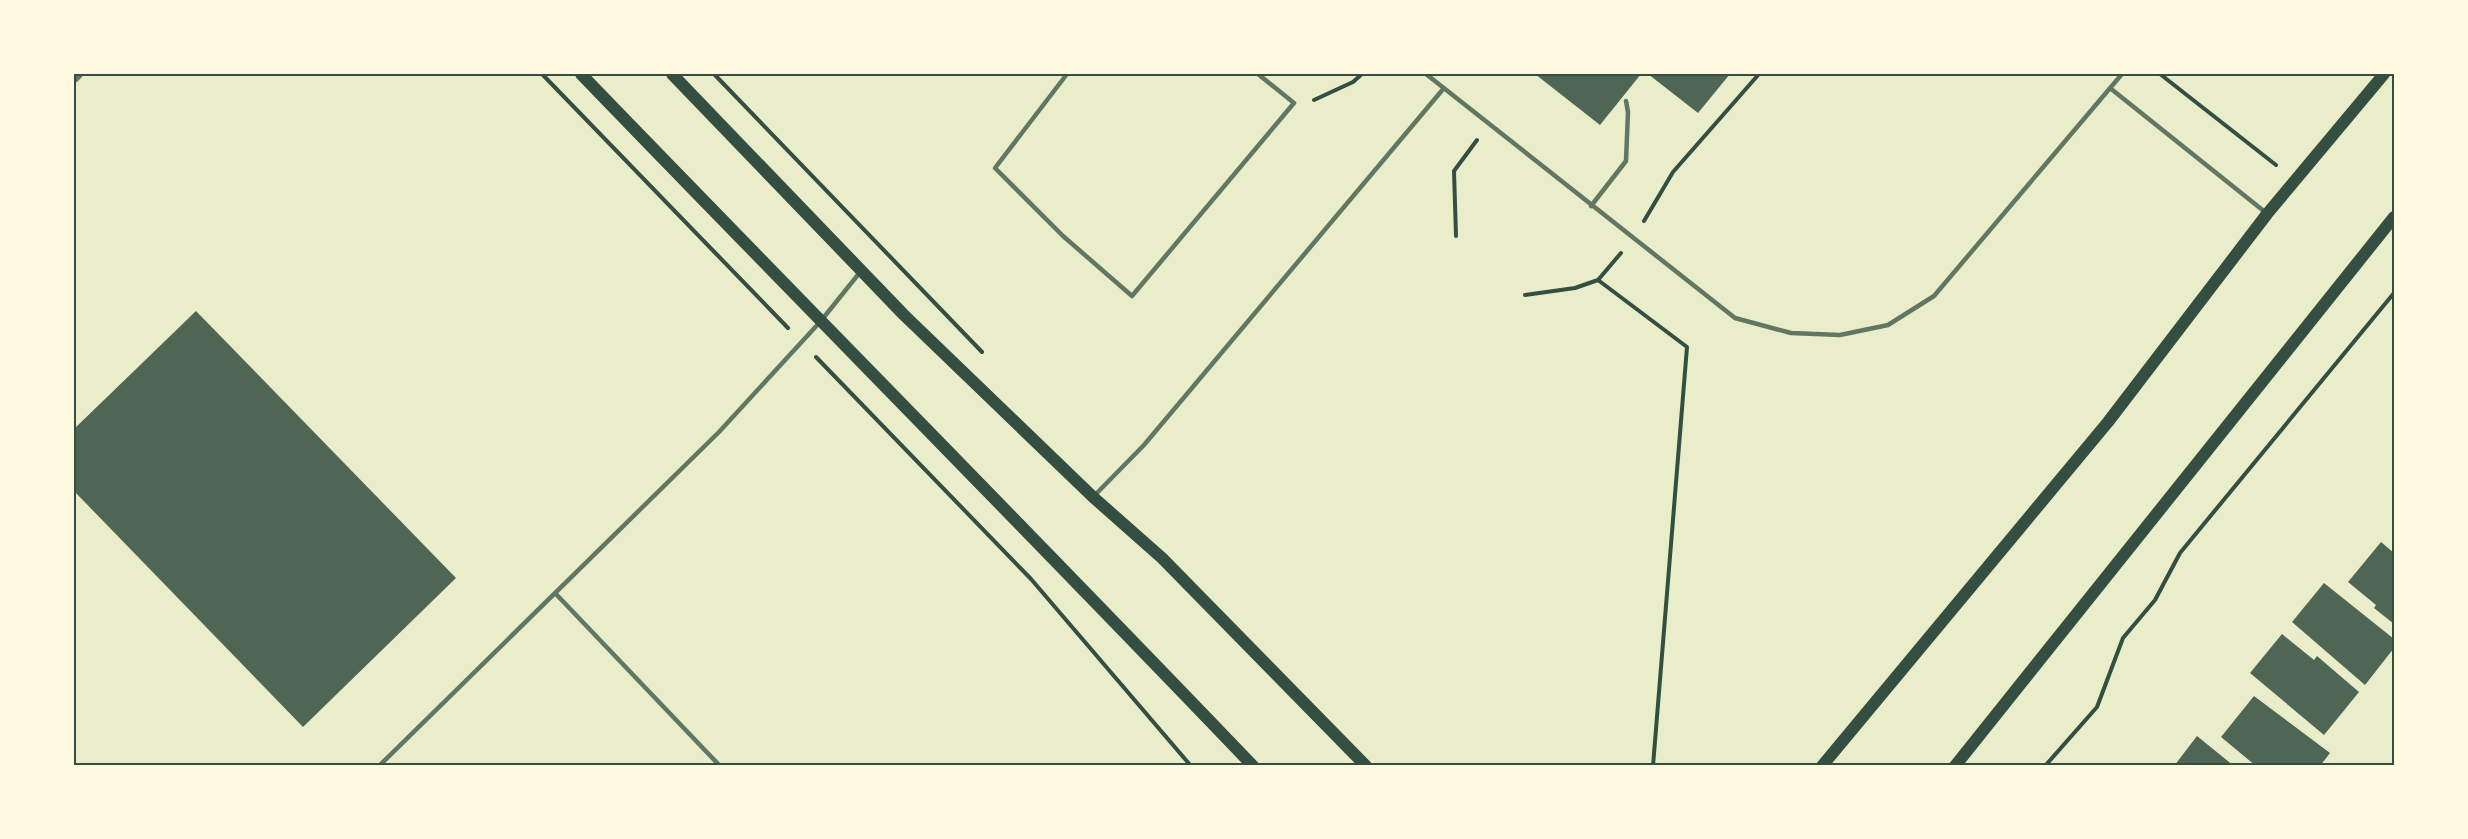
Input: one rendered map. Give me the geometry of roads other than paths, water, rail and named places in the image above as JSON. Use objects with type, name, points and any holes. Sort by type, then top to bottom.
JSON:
[{"type":"main road","points":[[581,74],[820,322],[1017,519],[1253,765]]},
{"type":"main road","points":[[672,74],[861,270],[1093,497],[1162,558],[1366,765]]},
{"type":"main road","points":[[1822,765],[2108,422],[2267,214],[2384,74]]},
{"type":"main road","points":[[1954,765],[2394,217]]},
{"type":"street","points":[[74,78],[78,74]]},
{"type":"lane","points":[[1067,74],[994,168],[1063,236],[1132,296],[1294,103],[1258,74]]},
{"type":"lane","points":[[1426,74],[1735,318],[1791,333],[1840,335],[1888,325],[1934,296],[2122,74]]},
{"type":"lane","points":[[1093,497],[1144,445],[1444,88]]},
{"type":"lane","points":[[2110,88],[2267,214]]},
{"type":"lane","points":[[1591,206],[1626,161],[1626,101]]},
{"type":"lane","points":[[379,765],[719,432],[820,322],[861,270]]},
{"type":"lane","points":[[555,593],[720,765]]}]
